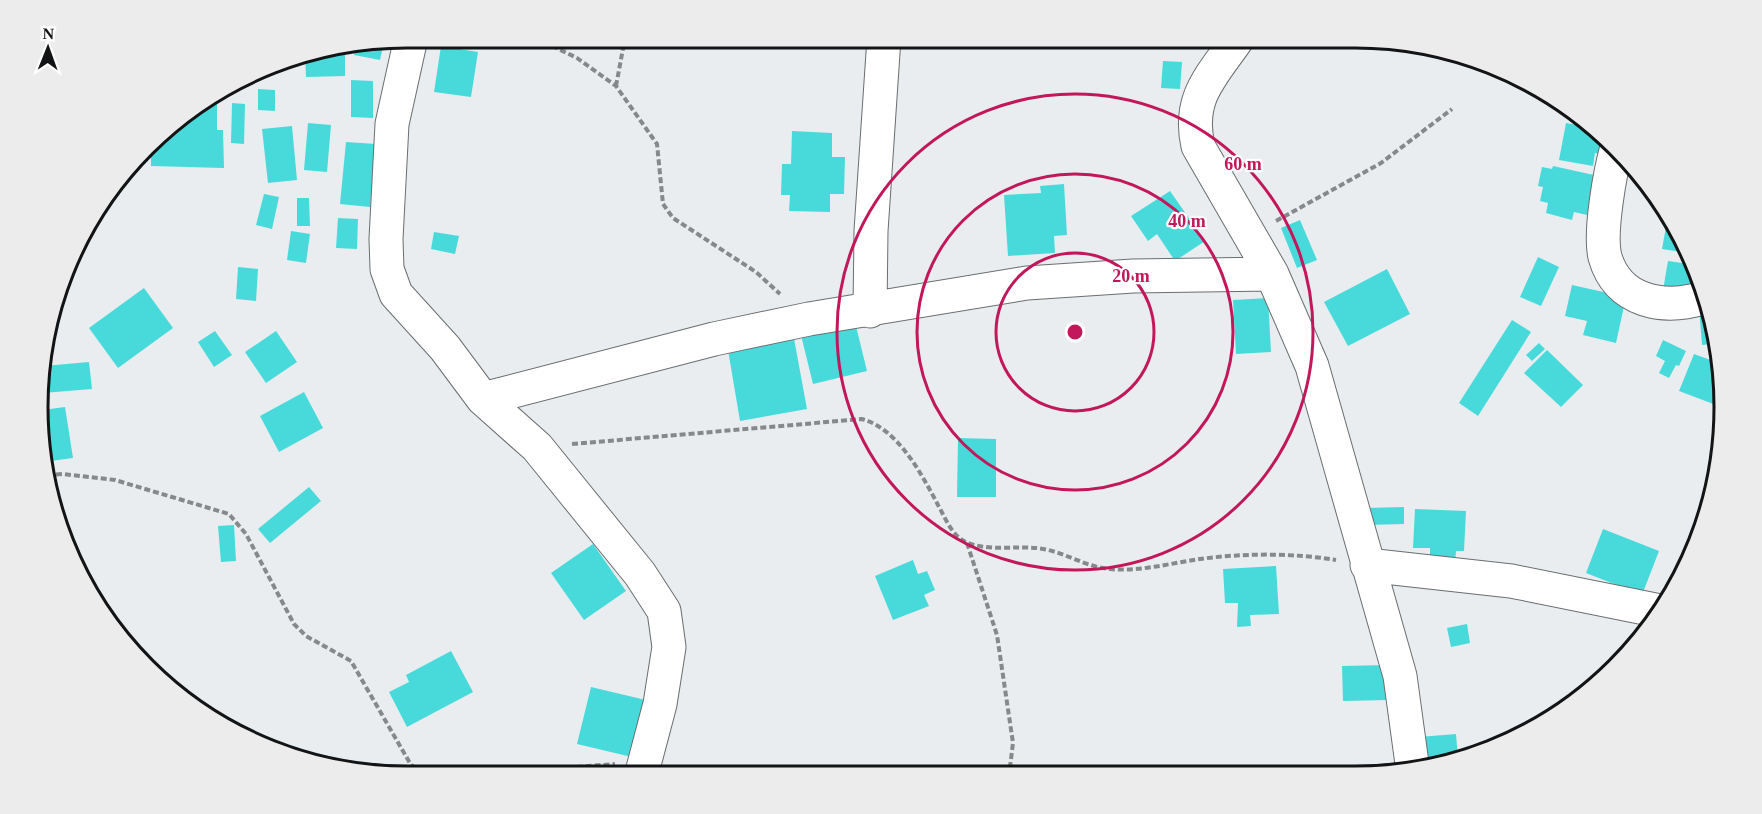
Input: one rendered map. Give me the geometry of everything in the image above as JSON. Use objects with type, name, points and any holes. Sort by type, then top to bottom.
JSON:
[{"type":"street","points":[[409,48],[392,124],[386,239],[387,269],[396,294],[446,348],[483,399],[537,447],[640,574],[664,611],[669,647],[660,704],[644,766]]},
{"type":"street","points":[[870,311],[871,231],[883,48]]},
{"type":"street","points":[[1231,48],[1198,97],[1193,125],[1198,146],[1272,274],[1312,366],[1366,565],[1400,676],[1412,761]]},
{"type":"street","points":[[1615,159],[1605,211],[1605,255],[1613,277],[1629,294],[1650,302],[1683,304],[1697,300]]},
{"type":"street","points":[[483,399],[714,339],[809,319],[870,311],[1027,283],[1132,276],[1272,274]]},
{"type":"street","points":[[1366,565],[1511,581],[1650,610]]},
{"type":"path","points":[[556,48],[577,58],[616,86],[657,144],[663,204],[673,218],[756,272],[809,319]]},
{"type":"path","points":[[616,86],[623,48]]},
{"type":"path","points":[[1249,236],[1381,163],[1452,109]]},
{"type":"path","points":[[537,447],[862,419],[876,423],[896,441],[926,483],[954,533],[967,542],[988,547],[1038,548],[1110,570],[1203,559],[1270,556],[1313,556],[1366,565]]},
{"type":"path","points":[[55,476],[115,480],[229,514],[246,534],[294,624],[306,636],[351,661],[413,766]]},
{"type":"path","points":[[967,542],[997,635],[1013,743],[1010,766]]},
{"type":"building","points":[[441,48],[478,52],[471,97],[434,92]]},
{"type":"building","points":[[382,49],[380,60],[354,55],[355,52]]},
{"type":"building","points":[[345,54],[345,76],[306,77],[305,63]]},
{"type":"building","points":[[1163,61],[1182,62],[1180,89],[1161,88]]},
{"type":"building","points":[[351,80],[373,81],[373,118],[351,117]]},
{"type":"building","points":[[258,89],[275,90],[275,111],[258,110]]},
{"type":"building","points":[[217,103],[217,130],[223,130],[224,168],[151,166],[153,153],[188,122]]},
{"type":"building","points":[[232,103],[245,104],[244,144],[231,143]]},
{"type":"building","points":[[308,123],[331,125],[327,172],[304,170]]},
{"type":"building","points":[[1566,123],[1578,125],[1605,149],[1604,155],[1595,153],[1593,166],[1559,160]]},
{"type":"building","points":[[292,126],[297,180],[268,183],[262,129]]},
{"type":"building","points":[[792,131],[832,133],[832,157],[845,157],[844,194],[830,194],[830,212],[789,211],[790,195],[781,195],[782,164],[791,164]]},
{"type":"building","points":[[346,142],[376,144],[370,207],[340,204]]},
{"type":"building","points":[[1553,166],[1603,177],[1591,199],[1587,215],[1574,212],[1572,220],[1546,213],[1548,203],[1540,201],[1543,187],[1538,186],[1542,167],[1552,169]]},
{"type":"building","points":[[1064,184],[1067,235],[1054,236],[1055,253],[1008,256],[1004,195],[1041,193],[1040,186]]},
{"type":"building","points":[[1170,191],[1205,241],[1175,261],[1157,234],[1148,241],[1131,216]]},
{"type":"building","points":[[264,194],[279,197],[272,229],[256,225]]},
{"type":"building","points":[[297,198],[309,198],[310,226],[297,226]]},
{"type":"building","points":[[338,218],[358,219],[357,249],[336,248]]},
{"type":"building","points":[[1300,220],[1317,260],[1297,268],[1281,228]]},
{"type":"building","points":[[1666,228],[1679,252],[1662,249]]},
{"type":"building","points":[[291,231],[310,234],[306,263],[287,260]]},
{"type":"building","points":[[434,232],[459,236],[455,254],[431,249]]},
{"type":"building","points":[[1538,257],[1559,267],[1541,306],[1520,297]]},
{"type":"building","points":[[1668,261],[1684,263],[1693,285],[1663,290]]},
{"type":"building","points":[[238,267],[258,269],[256,301],[236,299]]},
{"type":"building","points":[[1387,269],[1410,314],[1348,346],[1324,302]]},
{"type":"building","points":[[1572,285],[1626,297],[1616,343],[1583,335],[1587,321],[1565,316]]},
{"type":"building","points":[[144,288],[173,328],[118,368],[89,328]]},
{"type":"building","points":[[1268,298],[1271,352],[1236,354],[1233,300]]},
{"type":"building","points":[[1699,307],[1702,314],[1708,344],[1702,345]]},
{"type":"building","points":[[853,314],[867,371],[813,384],[799,327]]},
{"type":"building","points":[[1512,320],[1531,332],[1478,416],[1459,403]]},
{"type":"building","points":[[215,331],[232,355],[214,367],[198,342]]},
{"type":"building","points":[[276,331],[297,362],[266,383],[245,352]]},
{"type":"building","points":[[793,333],[807,409],[740,421],[727,344]]},
{"type":"building","points":[[1663,340],[1686,351],[1679,366],[1676,365],[1669,378],[1659,373],[1665,361],[1656,356]]},
{"type":"building","points":[[1539,343],[1545,349],[1532,361],[1526,355]]},
{"type":"building","points":[[1547,350],[1583,385],[1561,407],[1524,373]]},
{"type":"building","points":[[1694,354],[1711,360],[1714,404],[1679,391]]},
{"type":"building","points":[[89,362],[92,389],[49,393],[51,365]]},
{"type":"building","points":[[304,392],[323,428],[279,452],[260,416]]},
{"type":"building","points":[[65,407],[73,458],[52,461],[48,409]]},
{"type":"building","points":[[958,438],[996,439],[996,497],[957,497]]},
{"type":"building","points":[[309,487],[321,501],[270,543],[258,529]]},
{"type":"building","points":[[1404,507],[1404,524],[1366,525],[1365,508]]},
{"type":"building","points":[[1415,509],[1466,511],[1464,551],[1456,551],[1455,563],[1430,561],[1430,548],[1413,548]]},
{"type":"building","points":[[234,525],[236,561],[221,562],[218,526]]},
{"type":"building","points":[[1603,529],[1659,551],[1642,595],[1586,573]]},
{"type":"building","points":[[593,544],[626,591],[584,620],[551,573]]},
{"type":"building","points":[[913,560],[918,574],[927,571],[935,590],[924,595],[929,606],[893,620],[875,576]]},
{"type":"building","points":[[1276,566],[1279,614],[1250,615],[1251,626],[1237,627],[1238,603],[1225,603],[1223,569]]},
{"type":"building","points":[[1467,624],[1470,643],[1451,647],[1447,628]]},
{"type":"building","points":[[451,651],[473,692],[407,727],[389,692],[409,682],[406,675]]},
{"type":"building","points":[[1387,665],[1388,700],[1343,701],[1342,666]]},
{"type":"building","points":[[591,687],[650,701],[636,758],[577,744]]},
{"type":"building","points":[[1456,734],[1457,751],[1422,760],[1419,737]]}]
